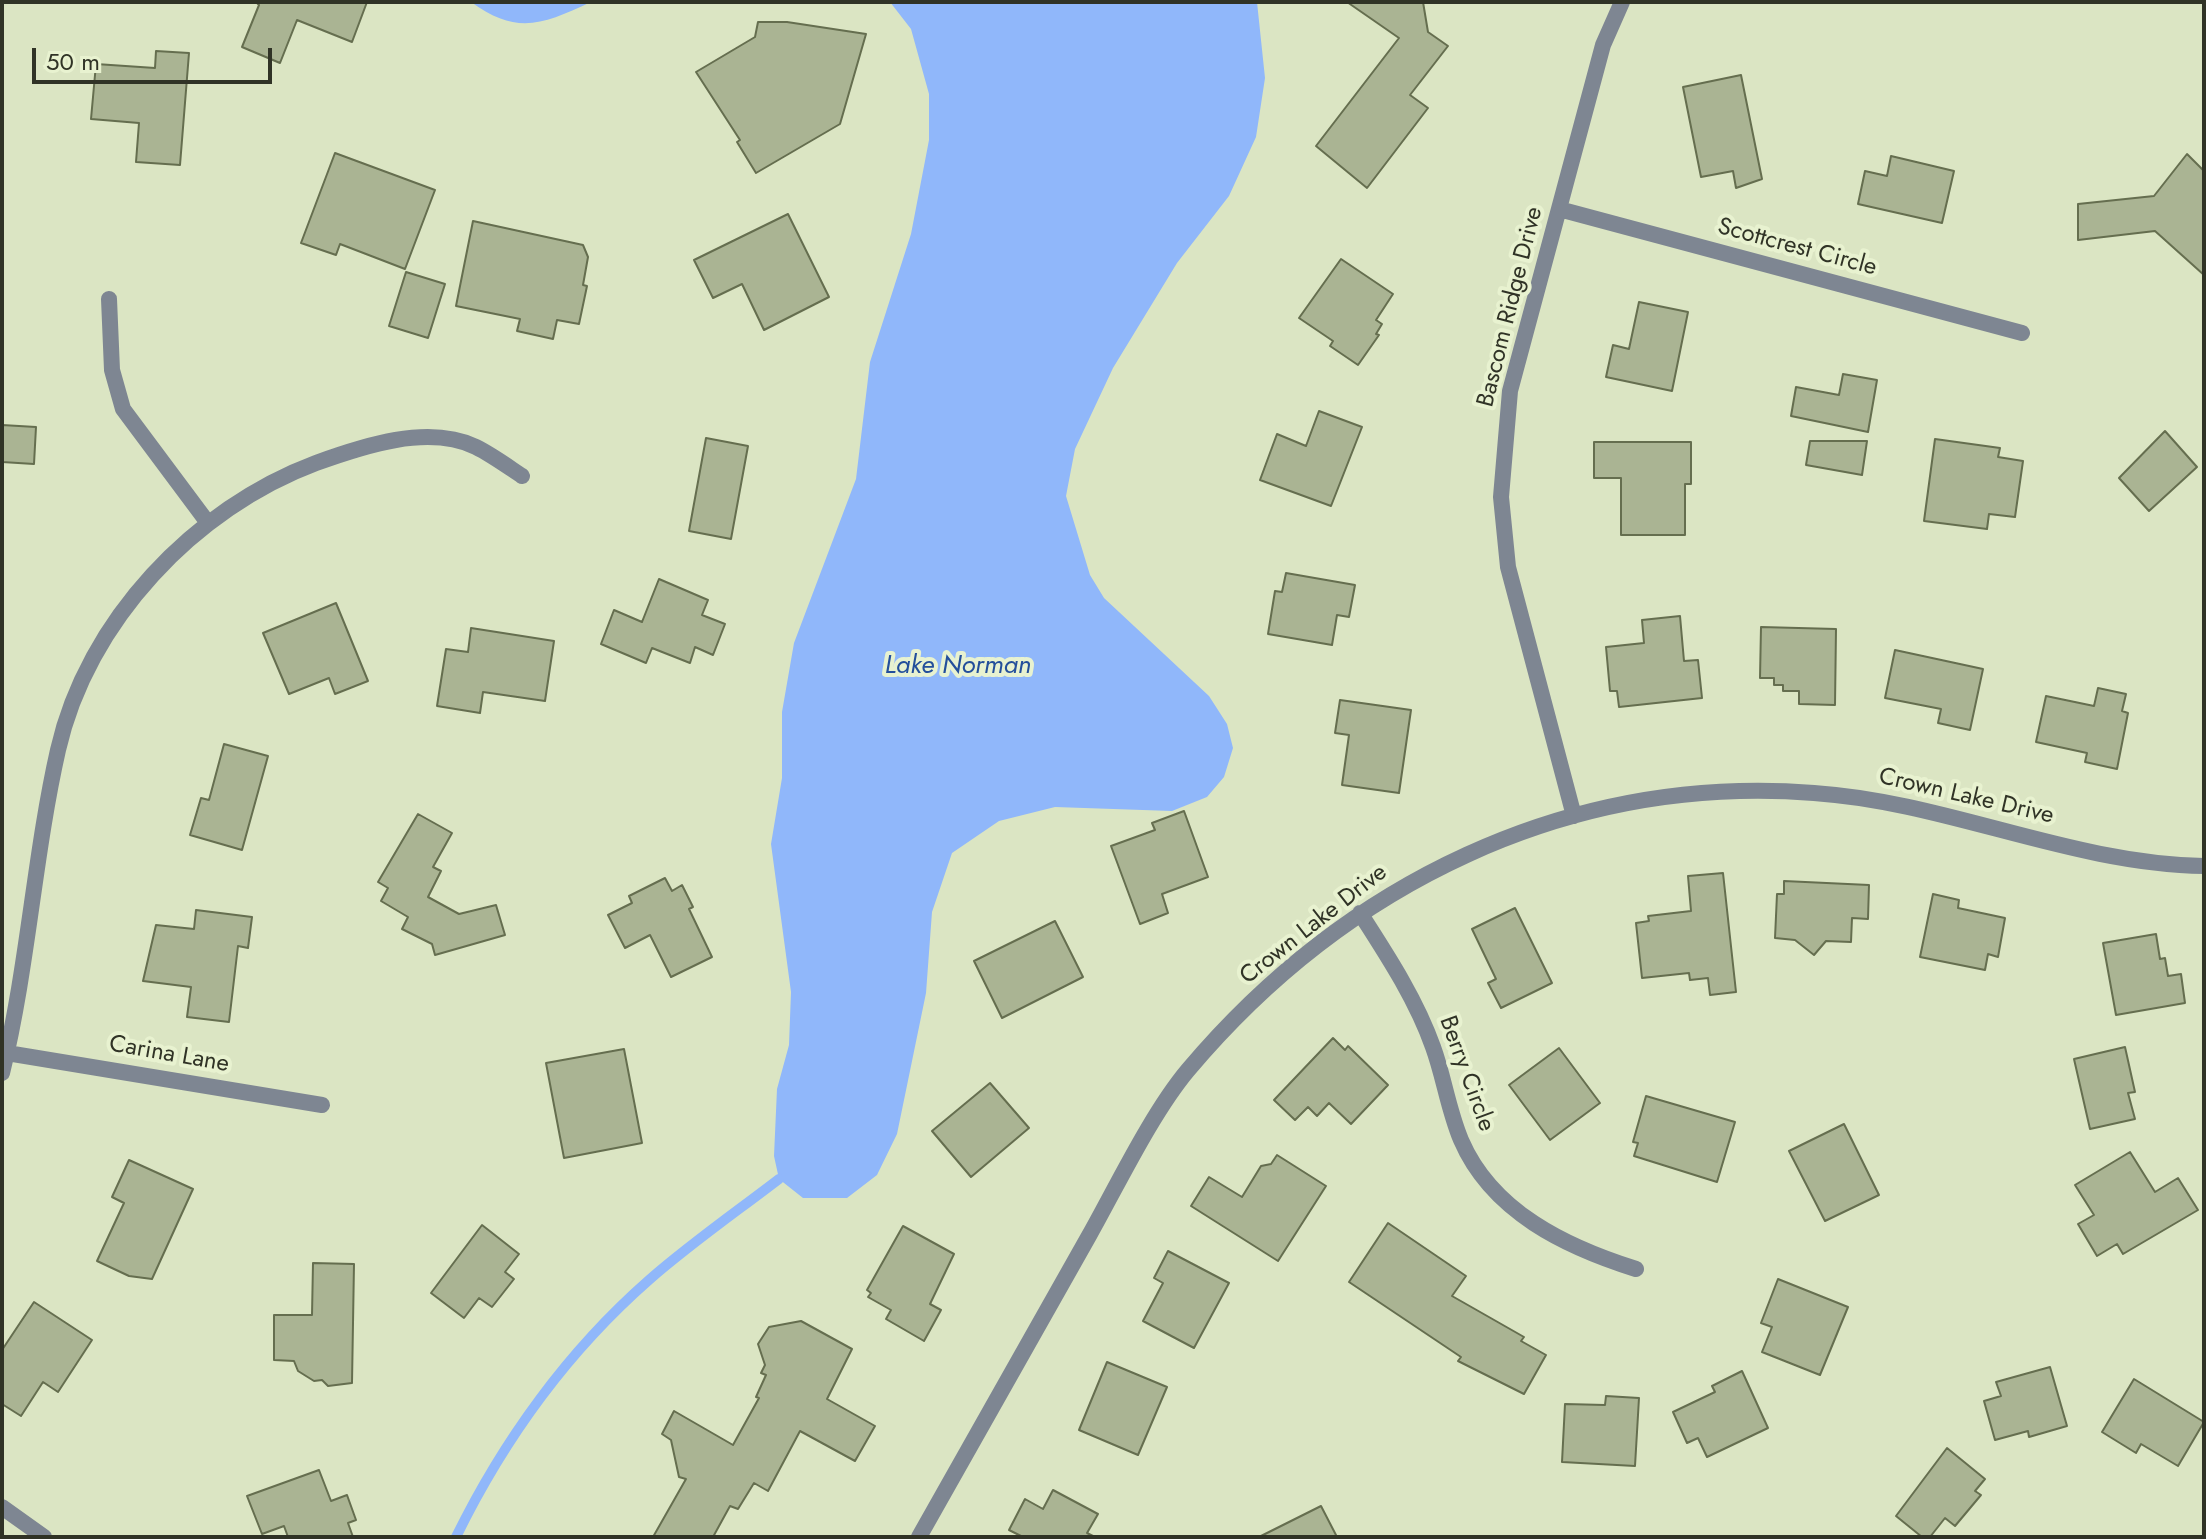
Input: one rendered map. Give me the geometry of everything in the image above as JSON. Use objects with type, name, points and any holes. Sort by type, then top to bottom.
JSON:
[{"type":"street","name":"Bascom Ridge Drive","points":[[1574,816],[1508,567],[1501,497],[1510,391],[1603,45],[1622,2]]},
{"type":"street","name":"Scottcrest Circle","points":[[1559,209],[2022,333]]},
{"type":"street","points":[[109,299],[112,370],[123,409],[208,523]]},
{"type":"street","points":[[2,1073],[58,748],[84,677],[136,595],[189,538],[252,492],[289,473],[356,450],[408,439],[457,440],[476,447],[522,476]]},
{"type":"street","name":"Crown Lake Drive","points":[[919,1537],[1129,1165],[1185,1073],[1249,1005],[1360,913],[1449,860],[1574,816],[1693,795],[1812,792],[1873,798],[2135,861],[2204,866]]},
{"type":"street","name":"Berry Circle","points":[[1360,913],[1413,1002],[1434,1047],[1446,1097],[1462,1143],[1485,1179],[1517,1211],[1552,1237],[1589,1254],[1636,1269]]},
{"type":"street","name":"Carina Lane","points":[[7,1053],[322,1105]]},
{"type":"street","points":[[2,1507],[44,1537]]},
{"type":"water","points":[[471,2],[591,2],[544,21],[517,23],[488,13]]},
{"type":"water","name":"Lake Norman","points":[[890,2],[1257,2],[1265,78],[1256,137],[1229,196],[1177,263],[1113,368],[1075,449],[1066,496],[1090,575],[1104,598],[1209,696],[1227,724],[1233,748],[1224,777],[1207,797],[1172,811],[1055,807],[999,821],[952,853],[932,912],[926,993],[897,1134],[877,1175],[847,1198],[803,1198],[779,1179],[774,1156],[777,1089],[789,1045],[791,992],[771,844],[782,778],[782,712],[794,643],[856,479],[870,362],[911,234],[929,140],[929,94],[911,29]]},
{"type":"building","points":[[256,2],[367,2],[352,42],[297,20],[280,63],[242,47],[259,5]]},
{"type":"building","points":[[1347,2],[1423,2],[1428,32],[1448,46],[1410,95],[1428,108],[1367,188],[1316,146],[1399,38]]},
{"type":"building","points":[[758,22],[787,22],[866,34],[840,124],[756,173],[737,142],[740,140],[696,72],[755,37]]},
{"type":"building","points":[[156,51],[189,53],[180,165],[136,162],[139,123],[91,119],[96,64],[155,68]]},
{"type":"building","points":[[1741,75],[1762,179],[1736,188],[1733,171],[1701,177],[1683,87]]},
{"type":"building","points":[[335,153],[435,190],[405,269],[340,244],[336,255],[301,243]]},
{"type":"building","points":[[2187,154],[2204,171],[2204,275],[2155,231],[2078,240],[2078,204],[2154,196]]},
{"type":"building","points":[[1891,156],[1954,171],[1942,223],[1858,204],[1865,171],[1887,176]]},
{"type":"building","points":[[788,214],[829,297],[764,330],[742,284],[713,298],[694,260]]},
{"type":"building","points":[[473,221],[583,245],[588,257],[583,285],[587,286],[579,324],[557,320],[553,339],[517,331],[520,319],[456,306]]},
{"type":"building","points":[[1341,259],[1393,294],[1376,320],[1382,324],[1376,334],[1379,335],[1358,365],[1330,346],[1333,341],[1299,318]]},
{"type":"building","points":[[406,272],[445,284],[428,338],[389,326]]},
{"type":"building","points":[[1639,302],[1688,312],[1672,391],[1606,377],[1613,345],[1629,349]]},
{"type":"building","points":[[1843,374],[1877,380],[1868,432],[1791,416],[1796,387],[1839,395]]},
{"type":"building","points":[[1319,411],[1362,427],[1331,506],[1260,480],[1277,434],[1306,446]]},
{"type":"building","points":[[2,425],[36,427],[34,464],[2,462]]},
{"type":"building","points":[[2165,431],[2197,467],[2149,511],[2119,478]]},
{"type":"building","points":[[706,438],[748,446],[731,539],[689,531]]},
{"type":"building","points":[[1935,439],[2000,448],[1998,457],[2023,461],[2015,517],[1989,514],[1987,529],[1924,521]]},
{"type":"building","points":[[1810,441],[1867,441],[1862,475],[1806,465]]},
{"type":"building","points":[[1594,442],[1691,442],[1691,484],[1685,484],[1685,535],[1621,535],[1621,478],[1594,478]]},
{"type":"building","points":[[1286,573],[1355,585],[1349,617],[1337,615],[1332,645],[1268,634],[1275,591],[1282,592]]},
{"type":"building","points":[[659,579],[708,600],[702,615],[725,624],[713,655],[695,647],[690,663],[652,648],[646,663],[601,644],[614,610],[642,622]]},
{"type":"building","points":[[336,603],[368,681],[335,694],[329,678],[289,694],[263,633]]},
{"type":"building","points":[[1680,616],[1684,661],[1698,660],[1702,698],[1619,707],[1617,691],[1610,691],[1606,647],[1644,643],[1642,620]]},
{"type":"building","points":[[1761,627],[1836,629],[1835,705],[1799,704],[1799,691],[1783,691],[1783,685],[1774,685],[1774,678],[1760,678]]},
{"type":"building","points":[[471,628],[554,641],[545,701],[483,692],[480,713],[437,706],[446,649],[468,652]]},
{"type":"building","points":[[1895,650],[1983,669],[1970,730],[1938,723],[1941,709],[1885,698]]},
{"type":"building","points":[[2098,688],[2126,694],[2122,711],[2128,713],[2117,769],[2085,762],[2087,753],[2036,742],[2046,696],[2094,706]]},
{"type":"building","points":[[1340,700],[1411,710],[1399,793],[1342,785],[1349,735],[1335,733]]},
{"type":"building","points":[[224,744],[268,756],[242,850],[190,835],[201,798],[209,800]]},
{"type":"building","points":[[1184,811],[1208,877],[1162,894],[1168,913],[1140,924],[1111,846],[1155,830],[1152,823]]},
{"type":"building","points":[[418,814],[452,833],[433,867],[441,871],[428,897],[459,914],[496,905],[505,935],[435,955],[432,944],[402,929],[408,917],[381,901],[388,888],[378,882]]},
{"type":"building","points":[[1723,873],[1736,992],[1710,995],[1708,978],[1690,980],[1689,973],[1642,978],[1636,923],[1649,921],[1648,916],[1691,911],[1688,876]]},
{"type":"building","points":[[665,878],[672,891],[682,885],[693,907],[689,909],[712,957],[671,977],[650,935],[625,948],[608,915],[632,903],[629,896]]},
{"type":"building","points":[[1784,881],[1869,885],[1868,919],[1852,918],[1851,942],[1826,941],[1814,955],[1795,940],[1775,938],[1777,894],[1784,894]]},
{"type":"building","points":[[1933,894],[1959,900],[1958,908],[2005,918],[1998,957],[1988,954],[1985,970],[1920,957]]},
{"type":"building","points":[[1515,908],[1552,983],[1501,1008],[1488,983],[1496,979],[1472,929]]},
{"type":"building","points":[[196,910],[252,917],[248,948],[238,946],[229,1022],[187,1017],[191,987],[143,981],[156,925],[194,929]]},
{"type":"building","points":[[1055,921],[1083,977],[1002,1018],[974,961]]},
{"type":"building","points":[[2156,934],[2160,959],[2165,958],[2168,976],[2181,974],[2185,1003],[2116,1015],[2103,943]]},
{"type":"building","points":[[1333,1038],[1345,1050],[1348,1046],[1388,1085],[1351,1124],[1329,1103],[1317,1116],[1308,1107],[1295,1120],[1274,1100]]},
{"type":"building","points":[[2125,1047],[2135,1092],[2128,1093],[2135,1119],[2090,1129],[2074,1059]]},
{"type":"building","points":[[1559,1048],[1600,1103],[1550,1140],[1509,1085]]},
{"type":"building","points":[[624,1049],[642,1143],[564,1158],[546,1063]]},
{"type":"building","points":[[990,1083],[1029,1128],[971,1177],[932,1131]]},
{"type":"building","points":[[1646,1096],[1735,1122],[1717,1182],[1634,1156],[1638,1143],[1633,1142]]},
{"type":"building","points":[[1844,1124],[1879,1195],[1825,1221],[1789,1151]]},
{"type":"building","points":[[2130,1152],[2155,1192],[2178,1178],[2198,1210],[2123,1254],[2117,1244],[2097,1256],[2078,1224],[2094,1215],[2075,1185]]},
{"type":"building","points":[[1277,1155],[1326,1186],[1278,1261],[1191,1206],[1209,1177],[1242,1197],[1261,1166],[1271,1164]]},
{"type":"building","points":[[129,1160],[193,1189],[152,1279],[129,1276],[97,1261],[124,1203],[112,1197]]},
{"type":"building","points":[[1388,1223],[1466,1276],[1452,1296],[1524,1337],[1521,1341],[1546,1355],[1524,1394],[1458,1361],[1461,1357],[1349,1282]]},
{"type":"building","points":[[482,1225],[519,1254],[505,1272],[514,1279],[492,1307],[479,1298],[464,1318],[431,1293]]},
{"type":"building","points":[[903,1226],[954,1254],[930,1304],[941,1310],[924,1341],[886,1319],[891,1310],[868,1297],[871,1293],[867,1290]]},
{"type":"building","points":[[1168,1251],[1229,1283],[1194,1348],[1143,1321],[1163,1283],[1154,1278]]},
{"type":"building","points":[[313,1263],[354,1264],[352,1383],[328,1386],[322,1380],[314,1381],[298,1371],[294,1361],[274,1360],[274,1315],[312,1315]]},
{"type":"building","points":[[1778,1279],[1848,1307],[1820,1375],[1762,1352],[1772,1327],[1761,1323]]},
{"type":"building","points":[[34,1302],[92,1340],[58,1392],[43,1382],[21,1416],[2,1404],[2,1350]]},
{"type":"building","points":[[801,1321],[852,1349],[827,1399],[875,1426],[855,1461],[800,1431],[768,1491],[754,1483],[738,1509],[730,1506],[713,1537],[653,1537],[686,1479],[679,1477],[671,1440],[662,1434],[674,1411],[733,1445],[759,1398],[756,1397],[766,1375],[761,1373],[765,1365],[758,1344],[769,1327]]},
{"type":"building","points":[[1107,1362],[1167,1387],[1138,1455],[1079,1430]]},
{"type":"building","points":[[2050,1367],[2067,1426],[2029,1437],[2028,1431],[1995,1440],[1984,1401],[2001,1396],[1996,1382]]},
{"type":"building","points":[[1742,1371],[1768,1428],[1707,1457],[1698,1438],[1687,1443],[1673,1412],[1715,1392],[1712,1386]]},
{"type":"building","points":[[2134,1379],[2204,1422],[2178,1466],[2141,1444],[2136,1453],[2102,1432]]},
{"type":"building","points":[[1606,1396],[1639,1398],[1635,1466],[1562,1462],[1565,1404],[1605,1405]]},
{"type":"building","points":[[1947,1448],[1985,1479],[1975,1491],[1981,1495],[1955,1526],[1945,1518],[1930,1537],[1922,1537],[1896,1516]]},
{"type":"building","points":[[319,1470],[331,1501],[347,1495],[356,1520],[348,1523],[353,1537],[288,1537],[284,1526],[262,1534],[247,1496]]},
{"type":"building","points":[[1053,1490],[1098,1514],[1087,1533],[1095,1537],[1023,1537],[1009,1530],[1025,1499],[1043,1509]]},
{"type":"building","points":[[1321,1506],[1337,1537],[1259,1537]]},
{"type":"waterway","points":[[456,1537],[516,1432],[591,1337],[619,1307],[665,1267],[779,1179]]}]
